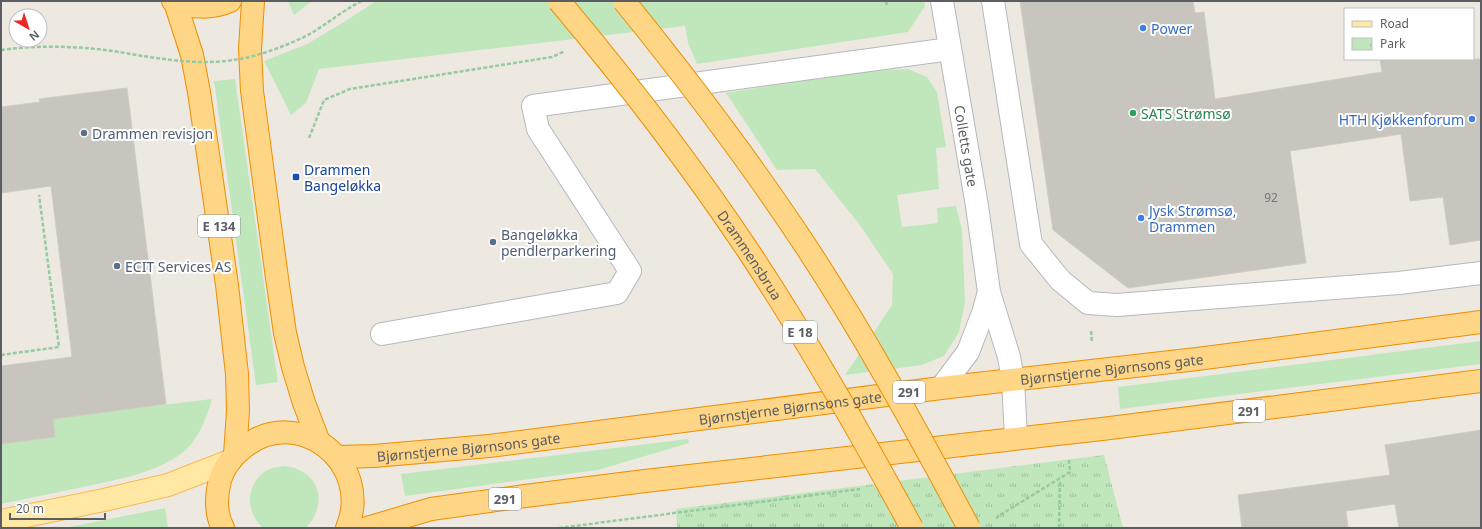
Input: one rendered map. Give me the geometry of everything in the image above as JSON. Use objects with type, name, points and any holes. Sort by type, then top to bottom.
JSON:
[{"type":"highway","name":"E 134","points":[[174,1],[191,6],[209,7],[230,1]]},
{"type":"highway","name":"E 134","points":[[174,1],[192,56],[200,92],[234,338],[238,411],[233,458]]},
{"type":"highway","points":[[253,1],[250,49],[252,91],[277,278],[293,367],[304,403],[319,442]]},
{"type":"highway","name":"Drammensbrua","points":[[559,1],[600,50],[673,146],[714,201],[753,259],[819,363],[912,528]]},
{"type":"highway","points":[[624,1],[712,114],[795,230],[830,284],[897,396],[969,528]]},
{"type":"highway","name":"Bjørnstjerne Bjørnsons gate","points":[[337,457],[374,456],[489,446],[942,388],[1196,359],[1481,322]]},
{"type":"highway","name":"291","points":[[366,528],[431,509],[645,480],[1102,429],[1481,381]]},
{"type":"highway","points":[[223,528],[217,510],[217,492],[222,476],[233,458],[250,442],[266,435],[284,433],[302,435],[319,442],[337,457],[346,471],[352,486],[353,503],[351,519],[347,528]]},
{"type":"main road","points":[[1,521],[168,485],[233,458]]},
{"type":"street","name":"Colletts gate","points":[[942,1],[977,206],[989,292],[1009,357],[1013,380],[1016,438]]},
{"type":"street","points":[[993,1],[1031,244],[1060,280],[1088,303],[1117,305],[1391,284],[1481,273]]},
{"type":"street","points":[[382,334],[617,294],[630,272],[538,129],[533,106],[950,49]]},
{"type":"street","name":"Colletts gate","points":[[942,388],[968,352],[983,313],[989,292]]},
{"type":"path","points":[[1,50],[29,46],[68,47],[112,51],[179,62],[230,60],[262,53],[307,35],[362,1]]},
{"type":"path","points":[[886,1],[887,6]]},
{"type":"path","points":[[310,138],[324,100],[350,88],[552,57],[570,48]]},
{"type":"path","points":[[1,355],[59,347],[39,195]]},
{"type":"path","points":[[997,522],[997,517],[1060,480],[1070,472],[1069,460]]},
{"type":"path","points":[[1059,528],[1060,480]]},
{"type":"path","points":[[559,528],[865,488]]},
{"type":"green space","points":[[288,1],[312,1],[294,15]]},
{"type":"green space","points":[[376,1],[924,1],[925,6],[908,32],[697,64],[688,43],[685,26],[319,69],[306,103],[291,115],[264,61],[307,44]]},
{"type":"green space","points":[[908,69],[927,77],[937,92],[946,147],[936,148],[939,189],[897,195],[902,227],[938,223],[937,208],[956,206],[962,230],[965,302],[959,332],[944,356],[922,365],[845,375],[892,305],[893,274],[859,224],[815,169],[777,170],[726,93],[853,72]]},
{"type":"green space","points":[[235,79],[278,382],[256,385],[214,81]]},
{"type":"green space","points":[[1481,341],[1481,364],[1120,409],[1118,387]]},
{"type":"green space","points":[[50,397],[79,415],[212,399],[204,423],[196,438],[185,451],[168,462],[146,472],[123,478],[1,504],[1,444]]},
{"type":"green space","points":[[688,439],[689,443],[598,470],[405,496],[401,474]]},
{"type":"green space","points":[[1104,455],[1123,528],[677,528],[676,509]]},
{"type":"green space","points":[[285,466],[296,468],[312,480],[316,487],[318,496],[316,512],[306,528],[263,528],[252,512],[250,495],[252,487],[263,473],[272,468]]},
{"type":"green space","points":[[165,508],[168,528],[64,528]]},
{"type":"building","points":[[1020,1],[1193,1],[1195,13],[1204,12],[1215,99],[1382,72],[1380,60],[1481,59],[1481,240],[1450,245],[1443,197],[1410,201],[1401,134],[1290,151],[1306,263],[1128,288],[1053,230]]},
{"type":"building","points":[[127,88],[166,404],[53,419],[55,437],[1,444],[1,366],[72,357],[51,186],[1,193],[1,107],[40,102],[39,99]]},
{"type":"building","points":[[1481,430],[1481,528],[1399,528],[1395,504],[1346,511],[1348,528],[1242,528],[1238,495],[1390,475],[1385,445]]},
{"type":"place","name":"Power","points":[[1143,28]]},
{"type":"place","name":"SATS Strømsø","points":[[1133,113]]},
{"type":"place","name":"HTH Kjøkkenforum","points":[[1472,119]]},
{"type":"place","name":"Drammen revisjon","points":[[84,133]]},
{"type":"place","name":"Drammen Bangeløkka","points":[[296,177]]},
{"type":"place","name":"Jysk Strømsø, Drammen","points":[[1141,218]]},
{"type":"place","name":"Bangeløkka pendlerparkering","points":[[493,242]]},
{"type":"place","name":"ECIT Services AS","points":[[117,266]]}]
